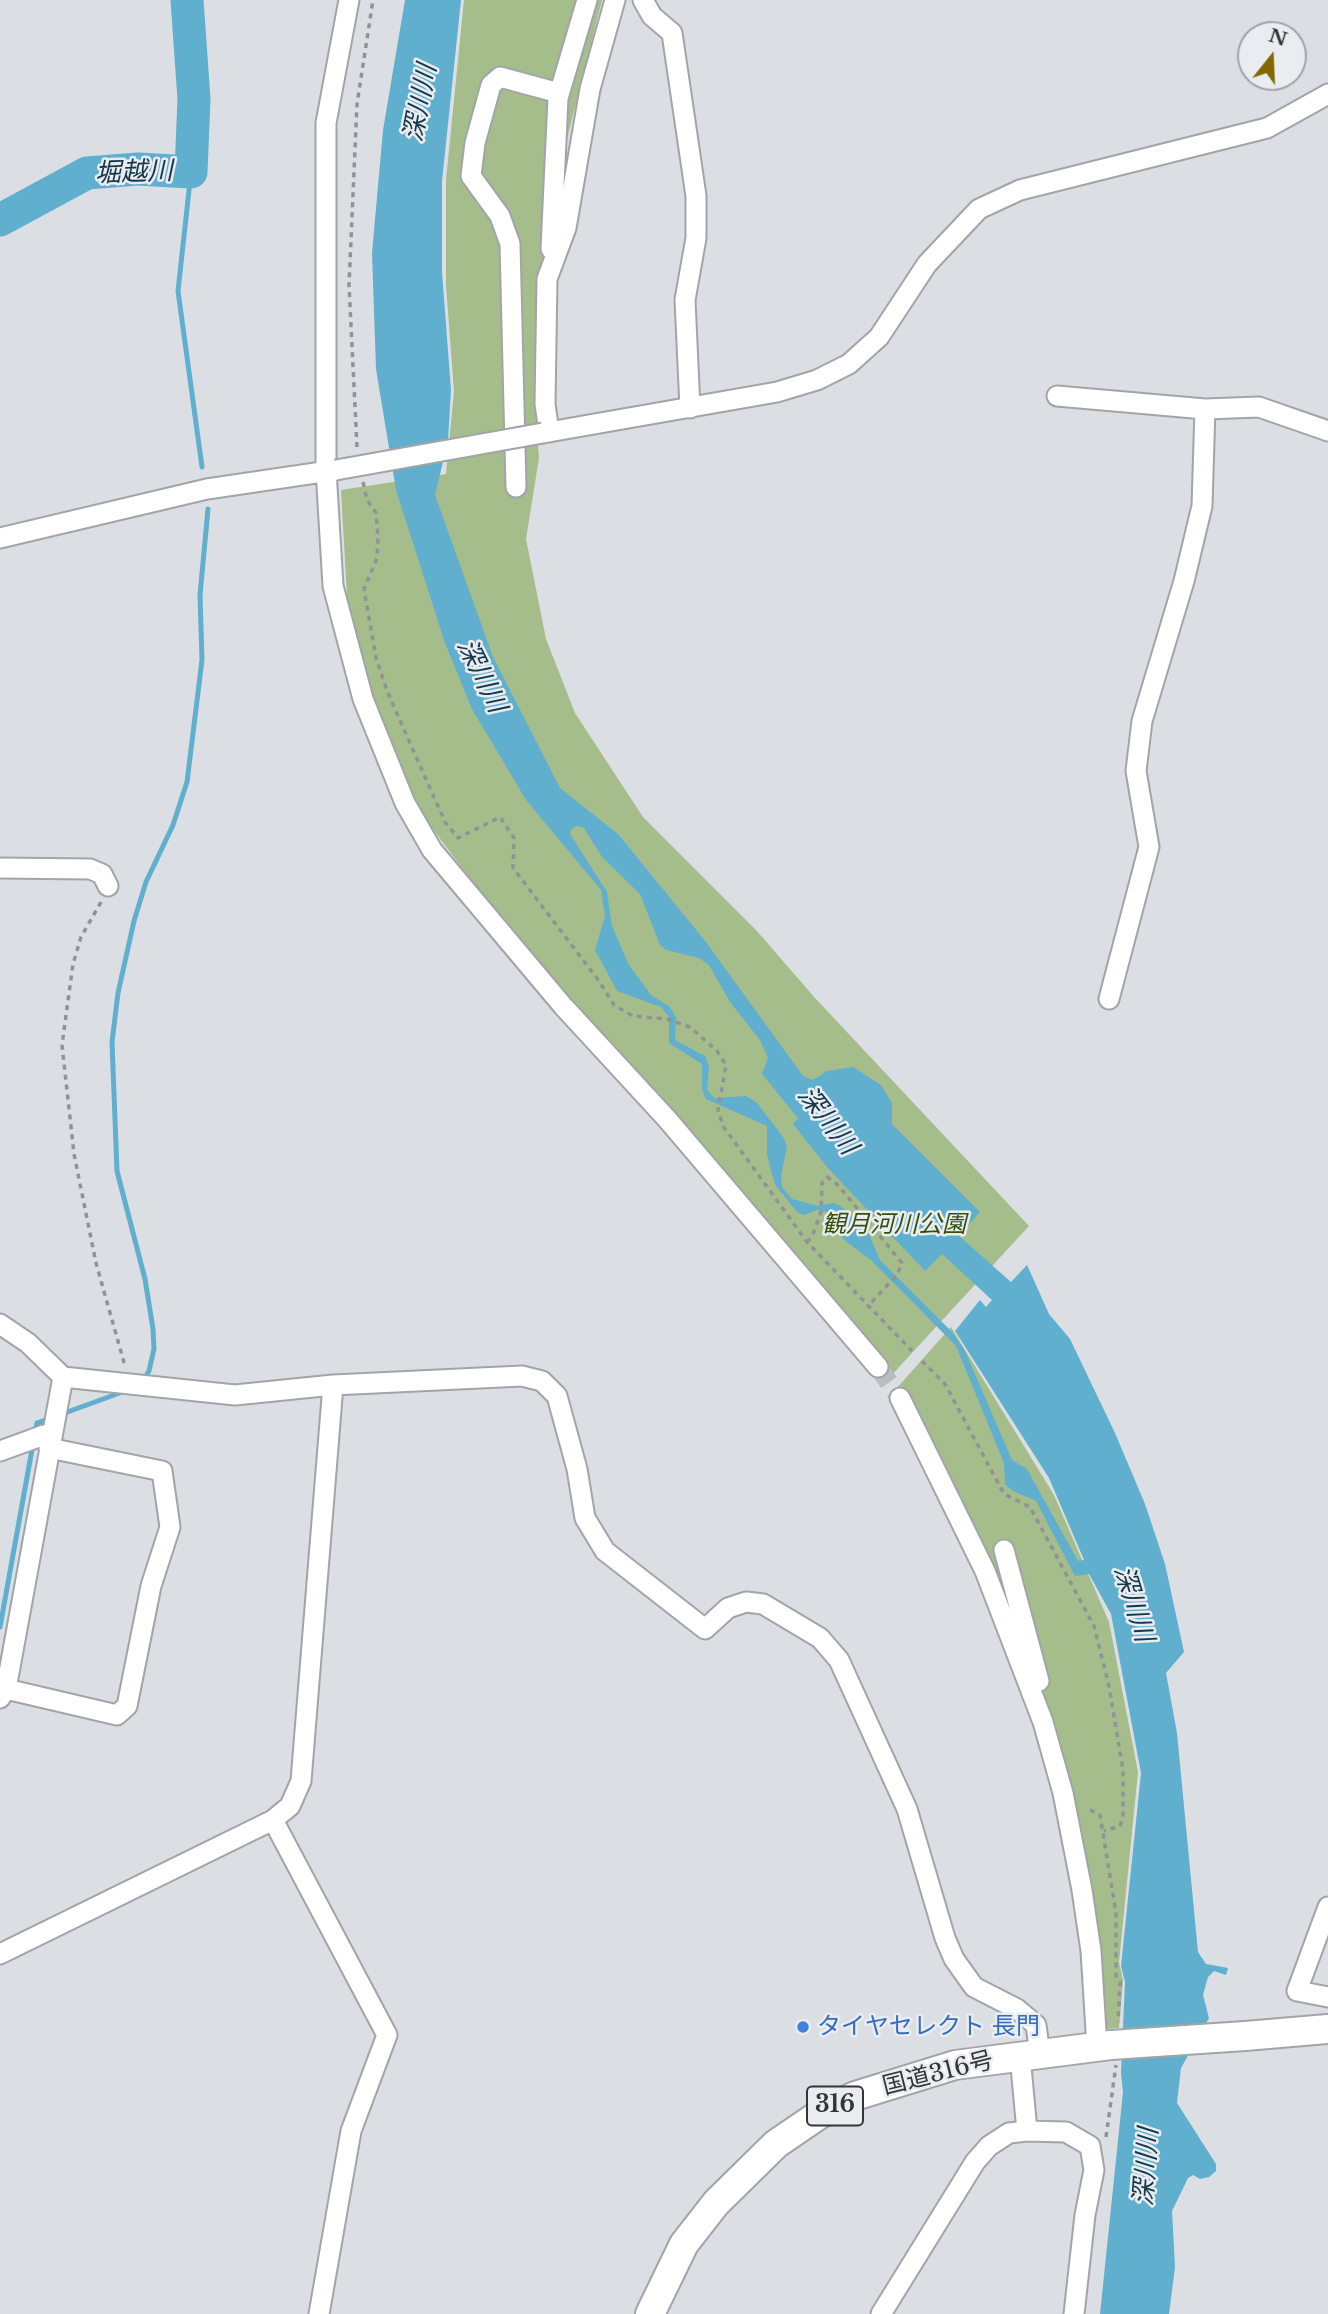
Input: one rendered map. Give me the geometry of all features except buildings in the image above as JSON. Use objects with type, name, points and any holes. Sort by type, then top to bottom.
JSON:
[{"type":"highway","name":"国道316号","points":[[650,2314],[684,2244],[716,2203],[776,2144],[820,2114],[867,2092],[955,2065],[1104,2046],[1328,2029]]},
{"type":"street","points":[[349,0],[326,123],[333,586],[363,699],[405,803],[432,849],[562,1006],[667,1119],[877,1367]]},
{"type":"street","points":[[546,432],[544,337],[559,93],[587,0]]},
{"type":"street","points":[[550,271],[566,228],[590,89],[615,0]]},
{"type":"street","points":[[643,0],[652,16],[672,33],[696,196],[695,238],[685,300],[690,408]]},
{"type":"street","points":[[516,487],[510,244],[500,216],[471,176],[475,143],[491,85],[500,77],[559,93]]},
{"type":"street","points":[[0,538],[207,489],[777,393],[817,380],[849,365],[879,337],[927,264],[979,209],[1020,190],[1267,128],[1293,117],[1328,94]]},
{"type":"street","points":[[1057,396],[1205,409],[1259,407],[1328,431]]},
{"type":"street","points":[[1109,999],[1149,847],[1136,771],[1142,721],[1184,581],[1202,506],[1205,409]]},
{"type":"street","points":[[0,867],[90,869],[102,874],[108,886]]},
{"type":"street","points":[[0,1324],[28,1343],[63,1377],[235,1395],[333,1385],[523,1376],[542,1381],[557,1396],[577,1469],[585,1518],[605,1551],[705,1629],[728,1608],[746,1602],[763,1604],[820,1639],[839,1660],[907,1809],[945,1938],[954,1959],[974,1987],[1017,2009],[1036,2025],[1030,2055],[1027,2131]]},
{"type":"street","points":[[0,1451],[44,1435],[50,1443],[162,1471],[170,1527],[151,1587],[127,1706],[117,1715],[3,1694],[50,1443],[63,1377]]},
{"type":"street","points":[[0,1954],[273,1819],[290,1805],[301,1781],[333,1385]]},
{"type":"street","points":[[900,1398],[985,1571],[1036,1703],[1063,1793],[1082,1890],[1104,2046]]},
{"type":"street","points":[[1004,1550],[1040,1684],[1040,1695],[1036,1703]]},
{"type":"street","points":[[273,1819],[387,2035],[351,2131],[319,2314]]},
{"type":"street","points":[[1328,1907],[1297,1991],[1328,1997]]},
{"type":"street","points":[[881,2314],[975,2162],[989,2146],[1009,2133],[1027,2131],[1066,2132],[1090,2146],[1094,2170],[1084,2215],[1074,2314]]},
{"type":"path","points":[[357,457],[349,285],[357,104],[373,0]]},
{"type":"path","points":[[361,475],[368,500],[376,513],[378,537],[377,558],[364,589],[376,658],[387,691],[445,822],[458,838],[500,817],[514,838],[513,868],[600,981],[614,1005],[634,1016],[667,1019],[696,1031],[723,1059],[726,1072],[718,1107],[723,1126],[807,1242],[912,1351]]},
{"type":"path","points":[[108,886],[81,937],[73,964],[62,1045],[74,1154],[96,1262],[130,1382]]},
{"type":"path","points":[[807,1242],[812,1237],[821,1212],[822,1182],[827,1177],[838,1185],[902,1263],[897,1275],[867,1307]]},
{"type":"path","points":[[922,1361],[945,1384],[1004,1494],[1030,1507],[1094,1626],[1109,1686],[1123,1770],[1124,1817],[1120,1826],[1104,1831]]},
{"type":"green space","name":"観月河川公園","points":[[464,0],[602,0],[569,131],[540,286],[536,422],[539,458],[526,539],[546,639],[575,713],[643,817],[757,931],[815,998],[1029,1226],[889,1378],[796,1263],[540,971],[422,815],[371,694],[347,596],[341,490],[446,474],[454,392],[446,285],[446,180]]},
{"type":"green space","points":[[951,1327],[1054,1495],[1109,1622],[1138,1772],[1119,1962],[1123,1980],[1119,2028],[1106,2029],[1099,1979],[1049,1723],[896,1389]]},
{"type":"water","name":"深川川","points":[[405,0],[461,0],[442,181],[442,272],[451,390],[448,441],[435,495],[493,657],[560,788],[618,834],[706,942],[803,1076],[813,1080],[827,1071],[853,1067],[881,1085],[892,1103],[892,1124],[980,1212],[959,1236],[1011,1282],[1027,1265],[1049,1314],[1070,1339],[1145,1504],[1165,1564],[1184,1652],[1166,1673],[1177,1733],[1198,1952],[1206,1964],[1228,1968],[1226,1975],[1214,1971],[1208,1977],[1203,1995],[1209,2018],[1181,2068],[1177,2103],[1216,2164],[1216,2171],[1209,2177],[1200,2179],[1193,2175],[1188,2178],[1172,2211],[1175,2267],[1169,2314],[1100,2314],[1123,2092],[1121,2073],[1125,1982],[1121,1966],[1141,1773],[1111,1614],[1089,1574],[1075,1576],[1036,1501],[1013,1491],[1005,1484],[1004,1463],[956,1346],[872,1261],[843,1239],[834,1213],[817,1210],[804,1215],[798,1213],[776,1186],[772,1175],[767,1154],[767,1126],[706,1099],[702,1089],[702,1064],[669,1043],[669,1017],[661,1007],[617,991],[595,950],[605,916],[601,890],[526,800],[472,709],[445,643],[396,490],[376,369],[372,253],[383,130]],"holes":[[[572,828],[584,828],[602,857],[640,894],[660,945],[666,950],[699,958],[709,965],[730,1002],[760,1040],[768,1058],[762,1074],[798,1118],[793,1124],[827,1167],[925,1271],[942,1254],[992,1300],[986,1307],[980,1300],[955,1331],[1049,1478],[1084,1560],[1078,1561],[1027,1469],[1012,1460],[965,1351],[953,1333],[880,1260],[869,1234],[842,1207],[833,1203],[818,1206],[792,1199],[782,1187],[781,1176],[787,1146],[757,1103],[746,1096],[714,1098],[707,1090],[709,1067],[705,1056],[675,1040],[676,1018],[670,1007],[651,995],[629,965],[612,926],[607,892],[570,834]]]},
{"type":"waterway","name":"堀越川","points":[[0,220],[87,173],[138,169],[191,172],[194,99],[187,0]]},
{"type":"waterway","points":[[191,172],[178,291],[202,467]]},
{"type":"waterway","points":[[142,1382],[149,1371],[154,1349],[153,1329],[145,1279],[117,1171],[112,1042],[118,993],[134,921],[146,882],[173,825],[187,782],[202,660],[200,595],[208,509]]},
{"type":"waterway","points":[[62,1414],[125,1391]]},
{"type":"waterway","points":[[35,1435],[37,1423],[50,1419]]},
{"type":"waterway","points":[[0,1627],[33,1444]]},
{"type":"tunnel","points":[[878,1367],[900,1398]]},
{"type":"place","name":"タイヤセレクト 長門","points":[[803,2027]]}]
